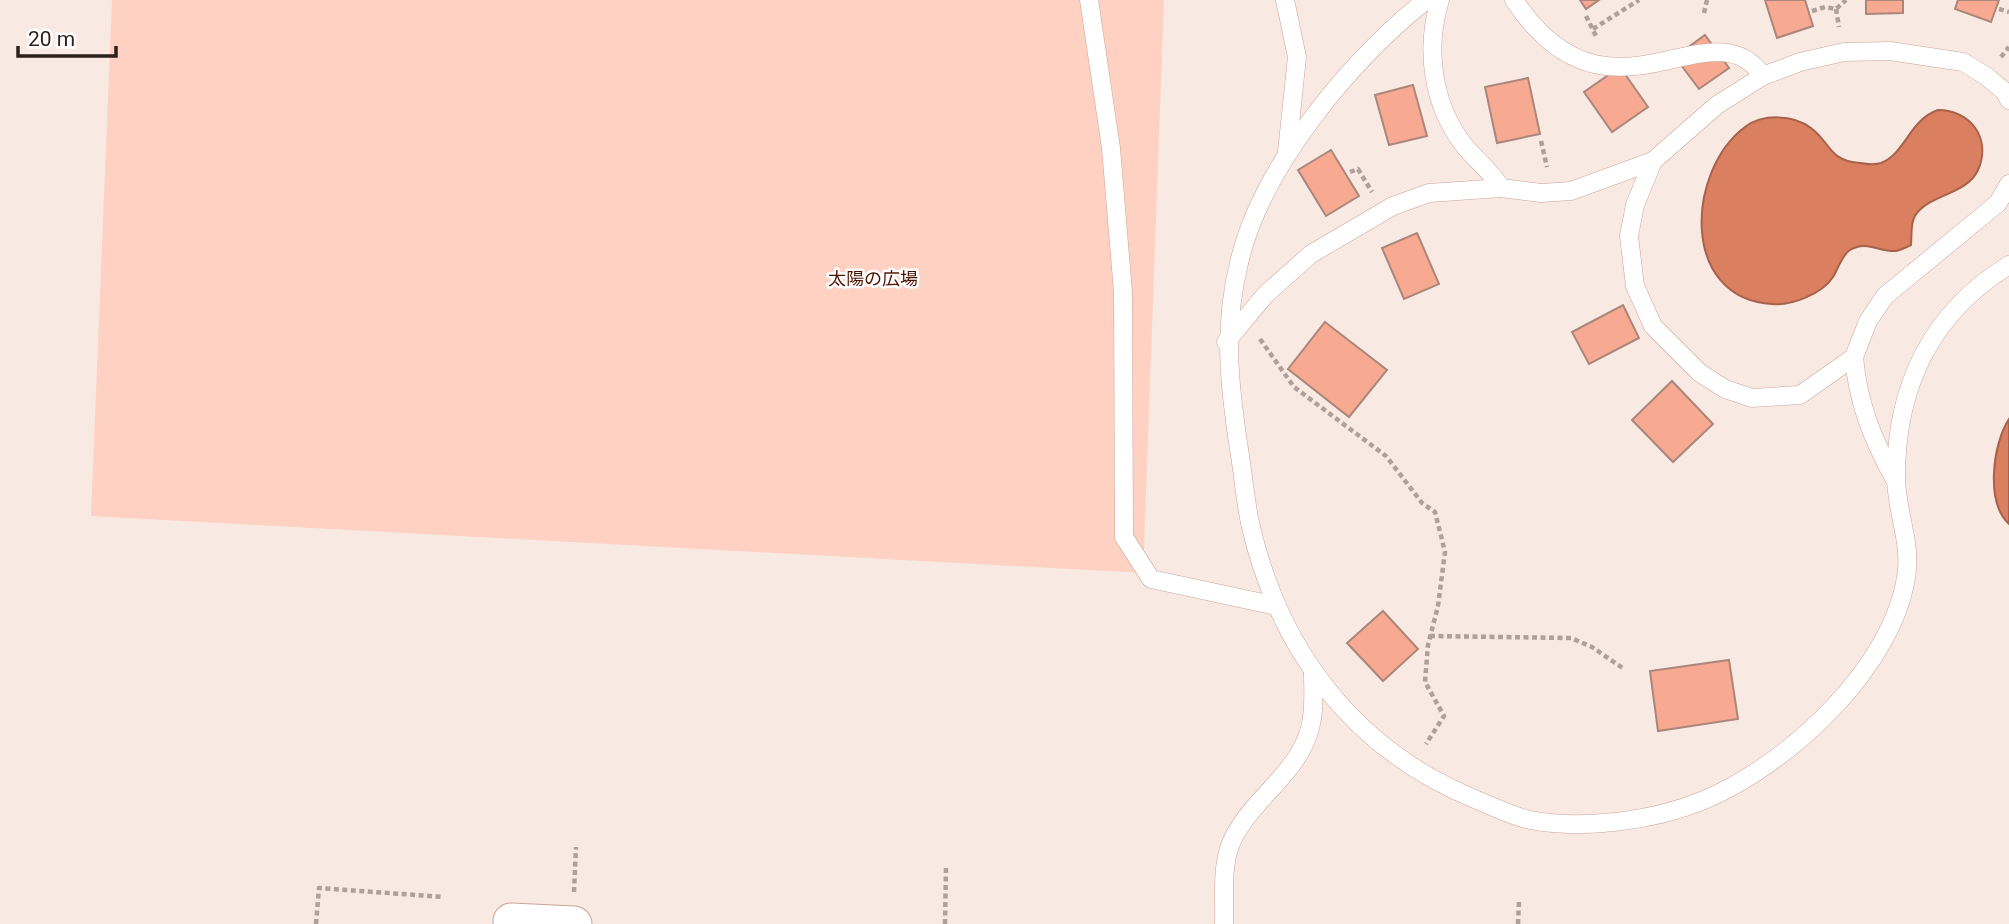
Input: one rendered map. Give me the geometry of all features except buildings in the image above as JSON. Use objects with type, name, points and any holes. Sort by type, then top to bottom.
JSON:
[{"type":"street","points":[[511,920],[574,924]]},
{"type":"lane","points":[[1089,0],[1111,148],[1124,292],[1124,537],[1151,579],[1277,606]]},
{"type":"lane","points":[[1285,0],[1297,57],[1286,158]]},
{"type":"lane","points":[[1426,0],[1335,90],[1286,158],[1252,221],[1239,263],[1226,342],[1251,523],[1277,606],[1313,673],[1358,726],[1381,746],[1412,766],[1466,795],[1525,819],[1578,826],[1635,818],[1703,801],[1765,766],[1818,722],[1847,692],[1886,634],[1902,595],[1908,566],[1895,480],[1900,421],[1912,374],[1954,311],[1988,278],[2009,265]]},
{"type":"lane","points":[[1440,0],[1431,30],[1432,55],[1441,104],[1464,146],[1492,172],[1501,188]]},
{"type":"lane","points":[[1514,0],[1532,26],[1547,38],[1566,47],[1608,47]]},
{"type":"lane","points":[[1750,43],[1763,76]]},
{"type":"lane","points":[[1226,342],[1266,294],[1311,254],[1383,211],[1429,193],[1501,188],[1541,193],[1571,191],[1653,161],[1717,105],[1763,76],[1800,62],[1843,52],[1891,51],[1964,62],[2004,91],[2009,100]]},
{"type":"lane","points":[[1653,161],[1635,205],[1629,236],[1631,261],[1635,286],[1653,326],[1676,350],[1700,373],[1725,389],[1752,398],[1800,395],[1854,357]]},
{"type":"lane","points":[[1895,480],[1875,444],[1859,402],[1854,357],[1868,321],[1885,296],[1998,203],[2009,184]]},
{"type":"lane","points":[[1224,924],[1225,864],[1230,845],[1240,826],[1290,769],[1302,749],[1311,726],[1313,673]]},
{"type":"path","points":[[1593,29],[1639,0]]},
{"type":"path","points":[[1704,13],[1707,0]]},
{"type":"path","points":[[1812,11],[1825,7],[1836,9],[1846,0]]},
{"type":"path","points":[[1999,9],[2009,12]]},
{"type":"path","points":[[1586,16],[1608,47]]},
{"type":"path","points":[[1350,172],[1358,169],[1383,211]]},
{"type":"path","points":[[1247,318],[1294,387],[1379,449],[1422,503],[1435,512],[1445,552],[1425,682],[1444,716],[1412,766]]},
{"type":"path","points":[[1430,636],[1476,638],[1546,635],[1571,638],[1592,647],[1623,669]]},
{"type":"path","points":[[574,924],[576,847]]},
{"type":"path","points":[[944,924],[946,867]]},
{"type":"path","points":[[316,924],[319,888],[443,897]]},
{"type":"path","points":[[1518,924],[1519,901]]},
{"type":"green space","name":"太陽の広場","points":[[112,0],[1164,0],[1143,573],[91,516]]},
{"type":"shaded area","points":[[1938,110],[1960,115],[1975,128],[1980,137],[1982,158],[1978,170],[1966,184],[1931,202],[1917,213],[1912,224],[1911,245],[1896,251],[1868,246],[1856,247],[1845,255],[1833,277],[1822,289],[1806,298],[1788,303],[1772,304],[1742,297],[1721,280],[1707,257],[1702,230],[1703,201],[1711,173],[1725,147],[1745,127],[1769,118],[1795,120],[1811,128],[1842,159],[1876,164],[1896,152],[1920,121]]},
{"type":"shaded area","points":[[2009,419],[2009,524],[2001,514],[1997,502],[1994,472],[1999,442]]}]
